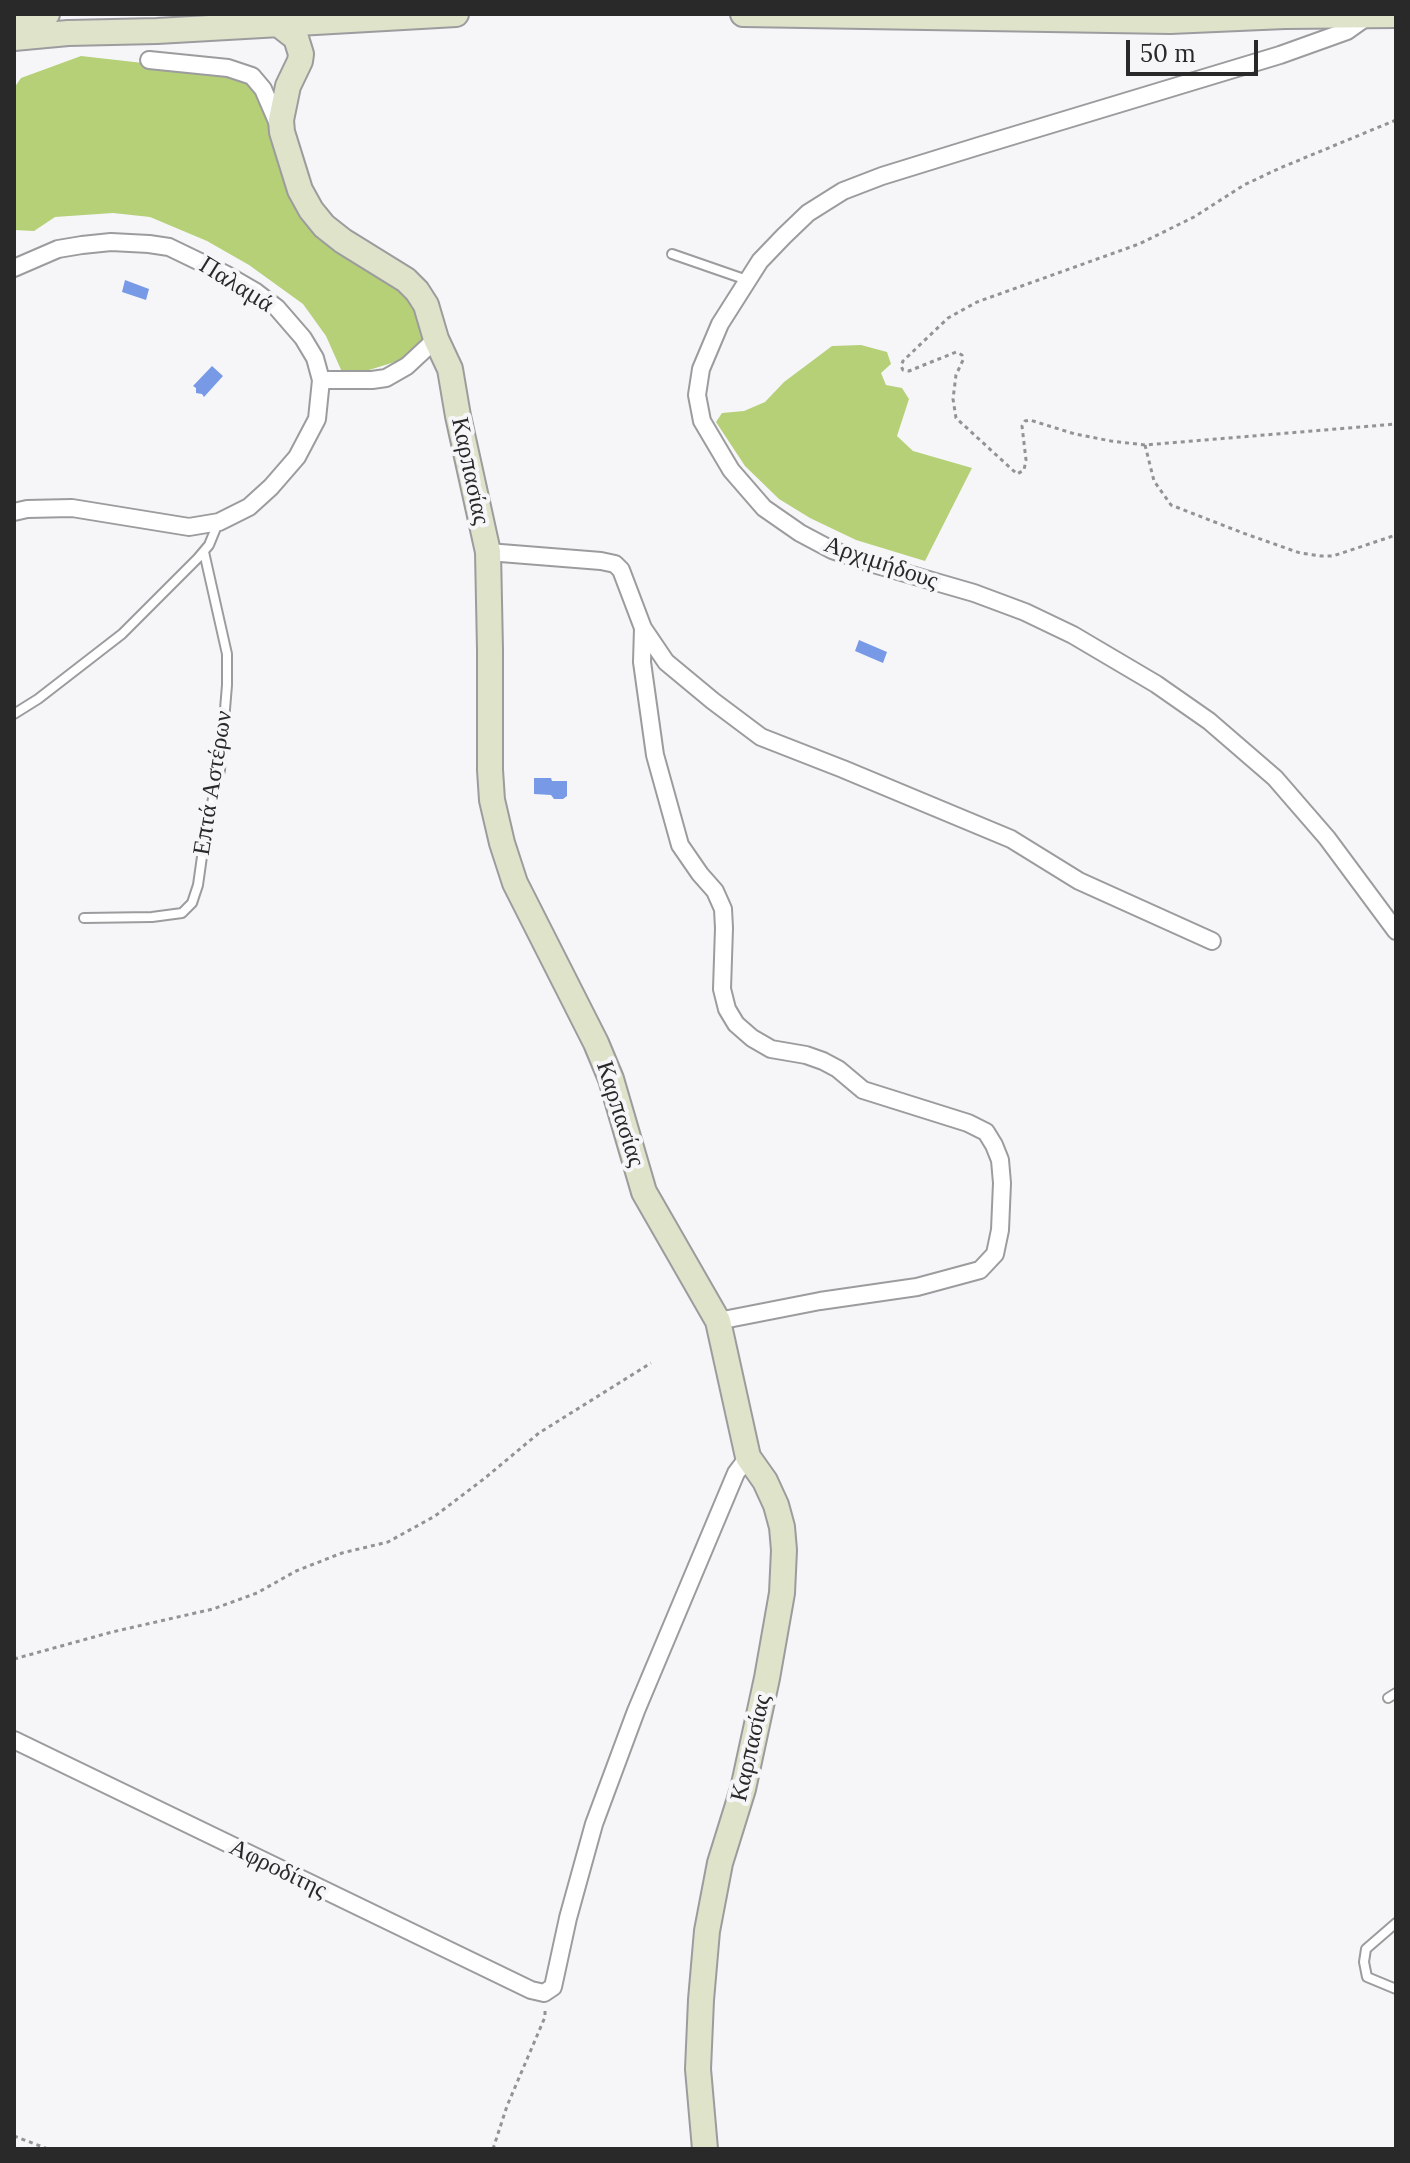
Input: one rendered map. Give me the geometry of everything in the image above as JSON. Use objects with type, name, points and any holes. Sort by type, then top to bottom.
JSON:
[{"type":"street","points":[[14,16],[47,14]]},
{"type":"street","points":[[14,38],[456,14]]},
{"type":"street","points":[[743,14],[1170,21],[1396,15]]},
{"type":"street","name":"Αρχιμήδους","points":[[1371,14],[1347,31],[1280,55],[882,176],[843,191],[808,213],[760,261],[720,324],[701,369],[697,395],[702,421],[731,470],[764,508],[800,533],[832,550],[974,593],[1025,612],[1073,635],[1156,684],[1209,721],[1275,778],[1327,838],[1396,931]]},
{"type":"street","name":"Καρπασίας","points":[[278,24],[296,38],[301,54],[284,101],[282,132]]},
{"type":"street","name":"Καρπασίας","points":[[149,60],[228,68],[252,76],[263,89],[282,132],[300,190],[311,210],[324,226],[343,241],[406,280],[426,305],[436,339],[450,369],[488,552],[490,770],[492,800],[502,843],[515,883],[611,1079],[644,1192],[718,1321],[748,1457],[765,1481],[782,1527],[782,1593],[767,1678],[743,1789],[720,1863],[707,1931],[698,2069],[705,2149]]},
{"type":"street","name":"Παλαμά","points":[[14,268],[58,249],[82,245],[111,242],[169,247],[225,274],[277,308],[303,338],[315,358],[321,380],[317,419],[297,457],[249,507],[219,522],[189,527],[72,508],[14,512]]},
{"type":"street","points":[[321,380],[386,378],[407,366],[436,339]]},
{"type":"street","points":[[488,552],[615,564],[621,570],[643,628],[666,662],[761,737],[1011,839],[1079,881],[1212,941]]},
{"type":"street","points":[[643,628],[642,662],[655,755],[680,845],[715,891],[723,909],[722,989],[727,1009],[736,1024],[771,1049],[823,1061],[863,1090],[968,1123],[986,1132],[1000,1160],[1000,1230],[995,1254],[980,1270],[917,1287],[820,1301],[718,1321]]},
{"type":"street","points":[[544,1993],[553,1987],[594,1824],[636,1711],[736,1473],[748,1457]]},
{"type":"street","name":"Αφροδίτης","points":[[14,1740],[437,1946],[531,1990],[544,1993]]},
{"type":"lane","points":[[672,254],[748,281]]},
{"type":"lane","points":[[14,714],[122,634],[204,552],[219,522]]},
{"type":"lane","name":"Επτά Αστέρων","points":[[84,918],[152,917],[182,913],[192,903],[198,885],[206,828],[220,770],[227,685],[227,654],[204,552]]},
{"type":"lane","points":[[1396,1923],[1366,1949],[1364,1962],[1367,1977],[1396,1989]]},
{"type":"path","points":[[1396,120],[1244,185],[1194,217],[1139,244],[977,302],[948,318],[903,361],[903,370],[909,371],[956,352],[962,355],[953,399],[956,418],[1017,474],[1024,470],[1026,460],[1022,426],[1030,420],[1075,434],[1145,445],[1396,424]]},
{"type":"path","points":[[1145,445],[1154,481],[1171,505],[1243,533],[1300,553],[1321,556],[1333,556],[1396,535]]},
{"type":"path","points":[[14,1659],[213,1609],[257,1593],[296,1571],[342,1553],[388,1542],[435,1516],[539,1433],[651,1363]]},
{"type":"path","points":[[493,2149],[507,2106],[545,2017],[544,1993]]},
{"type":"path","points":[[14,2136],[48,2149]]},
{"type":"green space","points":[[81,56],[205,70],[243,78],[256,86],[296,197],[414,297],[427,338],[398,361],[353,375],[342,372],[326,336],[303,304],[249,265],[207,241],[150,217],[113,213],[55,217],[34,231],[14,230],[14,88],[21,78]]},
{"type":"green space","points":[[861,345],[887,352],[891,364],[881,373],[886,385],[902,388],[909,399],[897,436],[913,451],[972,468],[925,561],[856,540],[779,499],[745,466],[716,422],[722,413],[744,411],[765,402],[784,382],[832,346]]},
{"type":"water","points":[[125,280],[149,289],[146,300],[122,292]]},
{"type":"water","points":[[212,366],[223,376],[204,397],[196,393],[193,386]]},
{"type":"water","points":[[859,640],[887,652],[883,663],[855,651]]},
{"type":"water","points":[[534,778],[567,781],[567,796],[554,799],[551,795],[534,794]]}]
